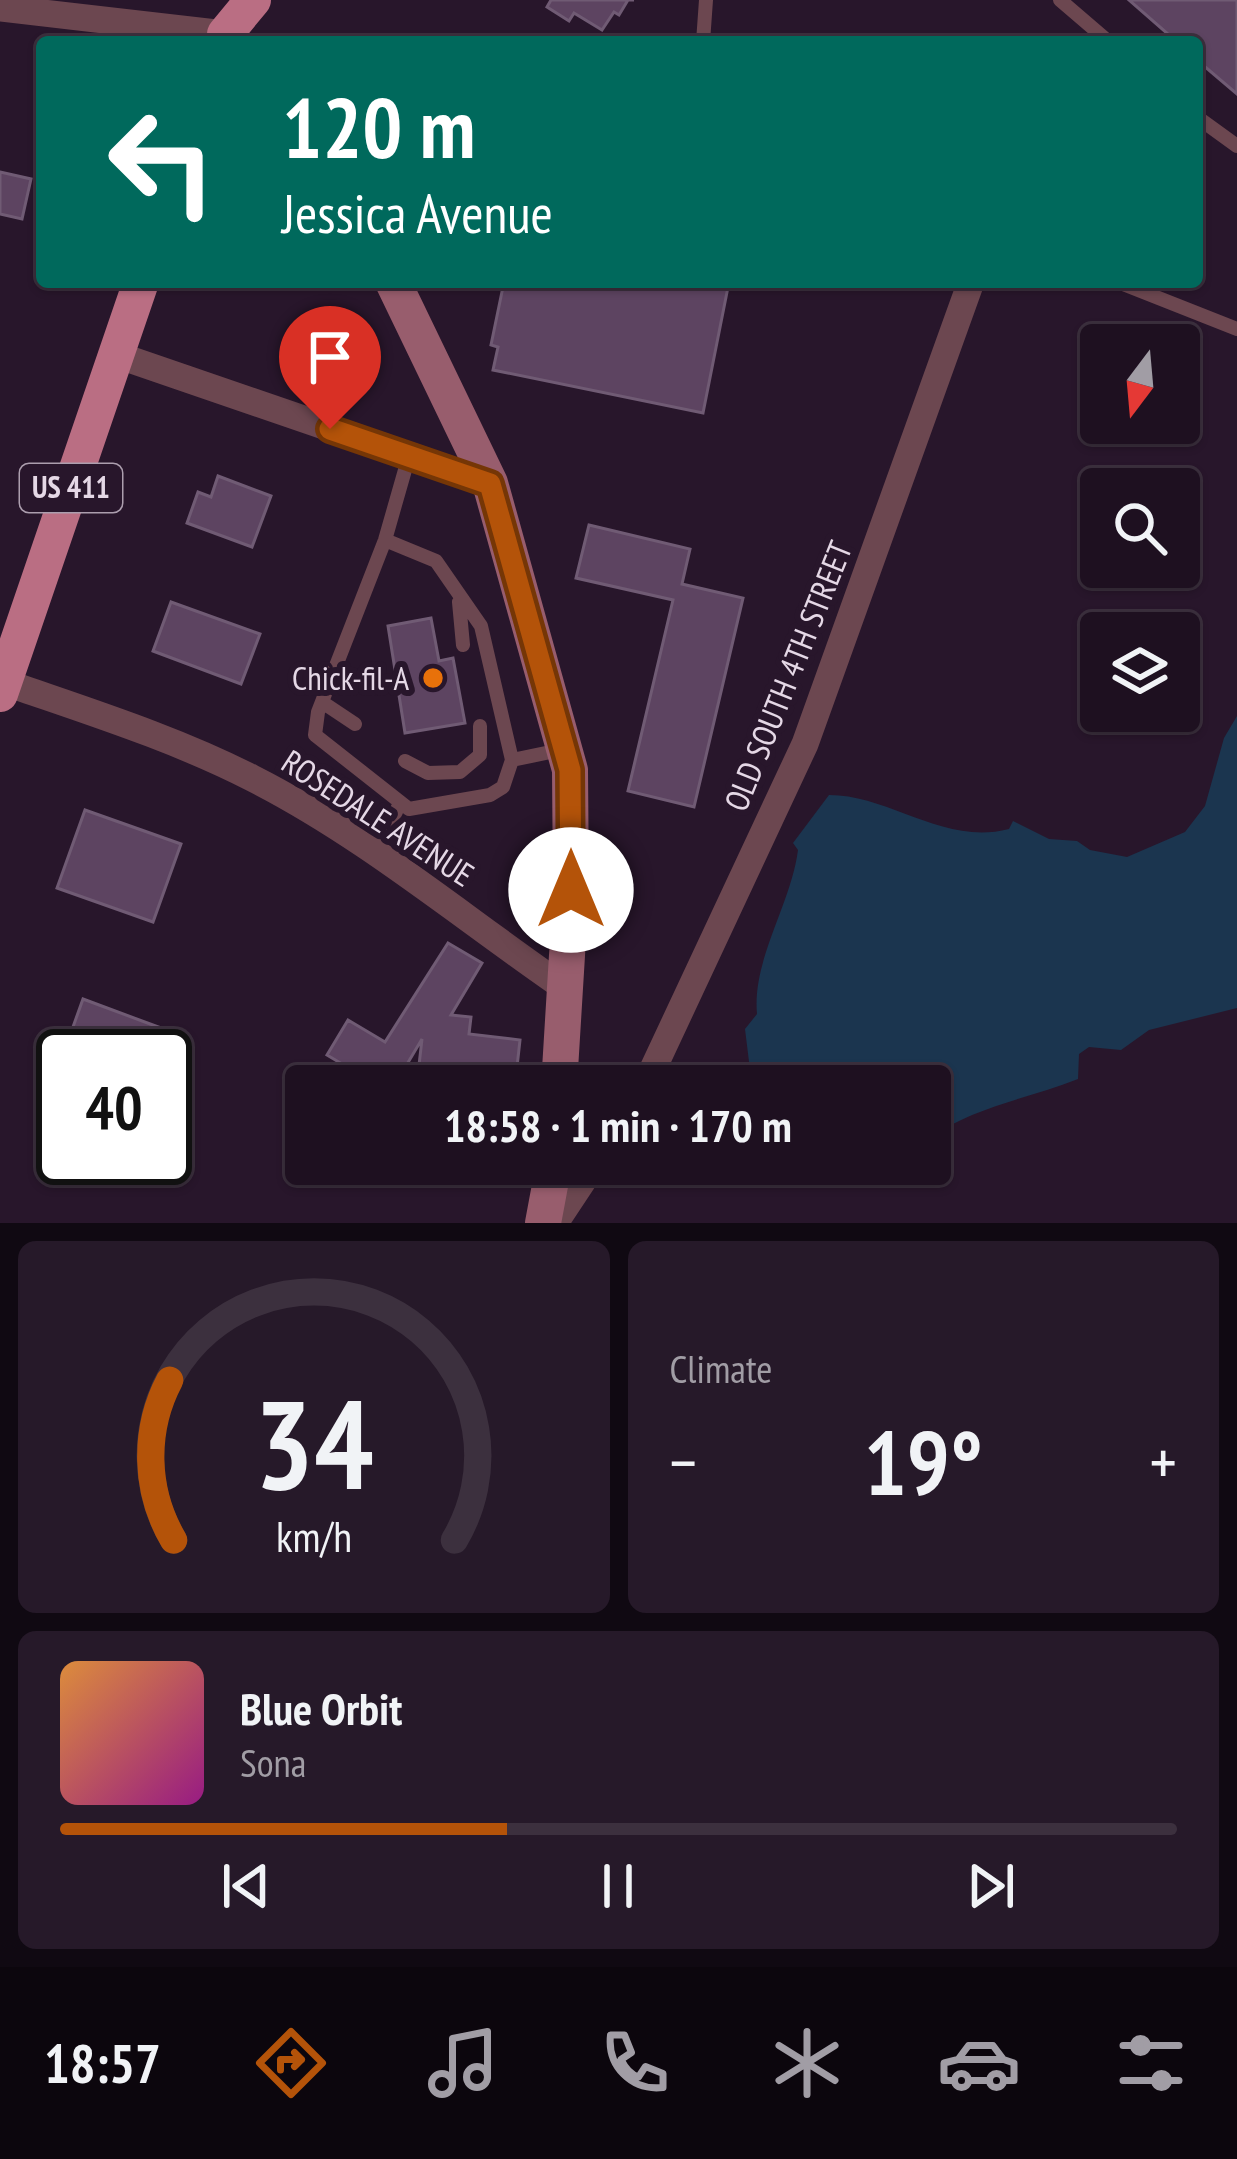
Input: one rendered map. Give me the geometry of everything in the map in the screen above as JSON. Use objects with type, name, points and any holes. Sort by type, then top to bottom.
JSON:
[{"type":"main road","points":[[230,30],[253,0]]},
{"type":"main road","name":"US 411","points":[[2,688],[139,288]]},
{"type":"street","points":[[0,3],[230,30]]},
{"type":"street","points":[[396,288],[490,484],[570,770],[571,890],[560,1065]]},
{"type":"street","name":"OLD SOUTH 4TH STREET","points":[[655,1065],[805,744],[969,288]]},
{"type":"street","points":[[117,355],[490,484]]},
{"type":"street","name":"ROSEDALE AVENUE","points":[[2,688],[201,754],[304,807],[565,988]]},
{"type":"street","points":[[543,1223],[550,1185]]},
{"type":"street","points":[[555,1223],[580,1185]]},
{"type":"lane","points":[[703,36],[706,0]]},
{"type":"lane","points":[[1060,0],[1102,36]]},
{"type":"lane","points":[[1203,121],[1237,146]]},
{"type":"lane","points":[[1133,288],[1237,329]]},
{"type":"lane","points":[[385,540],[436,561],[459,601],[481,626],[512,760],[503,787],[490,795],[409,809],[315,735],[322,702],[385,540],[410,456]]},
{"type":"lane","points":[[459,601],[463,645]]},
{"type":"lane","points":[[322,702],[355,724]]},
{"type":"lane","points":[[405,761],[428,773],[460,772],[480,755],[480,726]]},
{"type":"lane","points":[[512,760],[565,749]]},
{"type":"lane","points":[[375,856],[400,803]]},
{"type":"water","points":[[1237,716],[1237,1008],[1149,1030],[1121,1050],[1089,1047],[1079,1054],[1078,1079],[951,1125],[951,1065],[749,1065],[745,1029],[757,1014],[760,973],[794,871],[798,850],[793,843],[829,795],[852,797],[962,831],[1009,829],[1013,821],[1049,839],[1077,841],[1090,850],[1127,857],[1185,832],[1205,806],[1224,738]]},
{"type":"building","points":[[551,0],[628,0],[602,30],[574,13],[569,21],[547,7]]},
{"type":"building","points":[[1129,0],[1237,0],[1237,94],[1203,65],[1203,36],[1170,36]]},
{"type":"building","points":[[0,172],[31,179],[22,219],[0,214]]},
{"type":"building","points":[[503,288],[728,288],[703,413],[493,370],[498,347],[491,345]]},
{"type":"building","points":[[218,476],[271,496],[252,547],[187,523],[198,492],[211,497]]},
{"type":"building","points":[[589,525],[690,549],[682,584],[743,598],[694,807],[628,791],[673,600],[576,578]]},
{"type":"building","points":[[171,602],[260,634],[241,684],[153,651]]},
{"type":"building","points":[[431,618],[439,661],[453,658],[465,723],[405,733],[388,626]]},
{"type":"building","points":[[85,810],[181,844],[153,922],[57,888]]},
{"type":"building","points":[[448,943],[482,963],[451,1015],[471,1017],[469,1034],[520,1040],[517,1065],[419,1065],[422,1039],[407,1065],[344,1065],[327,1055],[348,1020],[385,1042]]},
{"type":"building","points":[[83,999],[161,1028],[161,1029],[72,1029]]},
{"type":"place","name":"Chick-fil-A","points":[[433,678]]},
{"type":"route","points":[[330,429],[490,484],[570,770],[571,890]]}]
